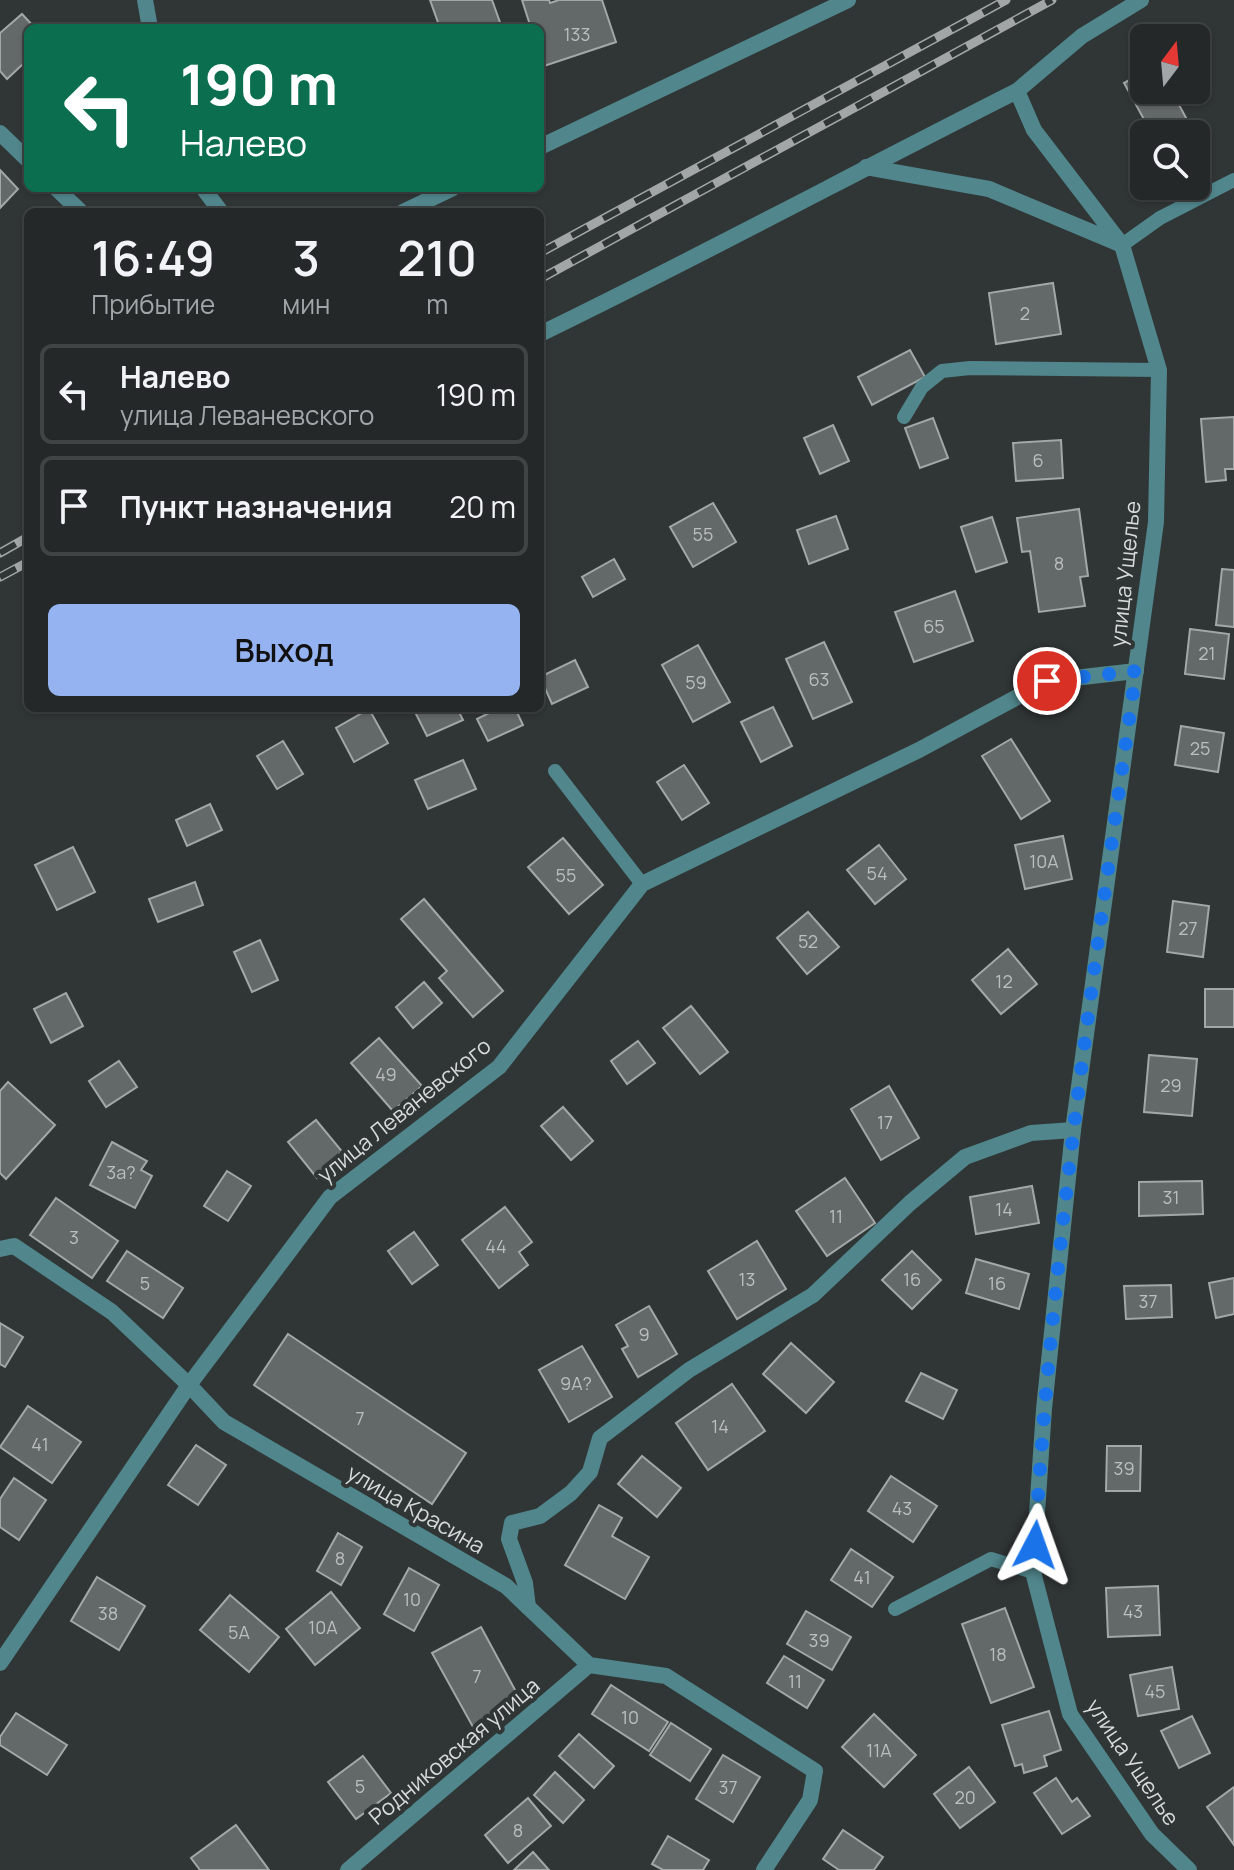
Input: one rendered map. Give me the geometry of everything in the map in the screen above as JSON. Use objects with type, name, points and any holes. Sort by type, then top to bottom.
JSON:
[{"type":"street","points":[[145,0],[149,24]]},
{"type":"street","points":[[544,145],[848,0]]},
{"type":"street","points":[[544,332],[654,279],[1017,91],[1082,36],[1141,0]]},
{"type":"street","name":"улица Ущелье","points":[[1017,91],[1034,130],[1122,245],[1159,370],[1156,522],[1073,1130],[1044,1409],[1033,1572],[1070,1714],[1152,1834],[1189,1870]]},
{"type":"street","points":[[0,133],[24,156]]},
{"type":"street","points":[[866,167],[989,189],[1122,245]]},
{"type":"street","points":[[60,192],[77,208]]},
{"type":"street","points":[[411,208],[445,192]]},
{"type":"street","name":"улица Леваневского","points":[[0,1663],[189,1385],[330,1197],[499,1067],[642,884],[919,750],[1047,681],[1136,671]]},
{"type":"street","points":[[528,1607],[525,1583],[509,1539],[512,1523],[540,1516],[571,1493],[590,1472],[600,1438],[689,1370],[813,1295],[910,1203],[965,1157],[1031,1133],[1073,1130]]},
{"type":"street","name":"улица Красина","points":[[7,1248],[112,1312],[224,1422],[506,1586],[589,1665]]},
{"type":"street","points":[[589,1665],[666,1676],[815,1771],[810,1800],[764,1870]]},
{"type":"street","name":"Родниковская улица","points":[[348,1870],[589,1665]]},
{"type":"lane","points":[[1122,245],[1160,218],[1234,180]]},
{"type":"lane","points":[[904,417],[922,387],[942,371],[970,368],[1159,370]]},
{"type":"lane","points":[[555,771],[642,884]]},
{"type":"lane","points":[[895,1609],[991,1559],[1033,1572]]},
{"type":"building","points":[[430,0],[492,0],[501,24],[439,24]]},
{"type":"building","points":[[522,0],[549,0],[550,3],[559,0],[602,0],[616,42],[544,66],[544,24],[530,24]]},
{"type":"building","points":[[22,14],[31,24],[24,24],[24,65],[7,79],[0,71],[0,33]]},
{"type":"building","points":[[1130,80],[1130,94],[1124,83]]},
{"type":"building","points":[[1136,104],[1179,104],[1187,120],[1144,120]]},
{"type":"building","points":[[0,170],[18,189],[0,208]]},
{"type":"building","points":[[1053,283],[1061,334],[996,344],[989,293]]},
{"type":"building","points":[[910,350],[925,377],[872,405],[858,377]]},
{"type":"building","points":[[1234,417],[1234,469],[1225,469],[1226,480],[1206,482],[1201,419]]},
{"type":"building","points":[[933,418],[948,458],[920,468],[905,428]]},
{"type":"building","points":[[833,425],[849,461],[820,474],[804,438]]},
{"type":"building","points":[[1061,440],[1063,478],[1016,481],[1013,443]]},
{"type":"building","points":[[713,503],[736,542],[693,567],[670,527]]},
{"type":"building","points":[[1079,509],[1088,576],[1080,577],[1085,606],[1039,612],[1030,551],[1022,552],[1017,518]]},
{"type":"building","points":[[836,516],[848,549],[809,564],[797,530]]},
{"type":"building","points":[[992,517],[1007,562],[976,572],[961,527]]},
{"type":"building","points":[[614,559],[625,579],[593,597],[582,577]]},
{"type":"building","points":[[1222,569],[1234,570],[1234,627],[1216,625]]},
{"type":"building","points":[[955,591],[973,641],[914,662],[895,612]]},
{"type":"building","points":[[1190,629],[1229,634],[1224,679],[1185,674]]},
{"type":"building","points":[[824,642],[852,702],[813,719],[786,659]]},
{"type":"building","points":[[698,645],[730,702],[693,722],[662,665]]},
{"type":"building","points":[[575,660],[588,687],[552,704],[544,686],[544,675]]},
{"type":"building","points":[[773,707],[792,746],[761,762],[741,722]]},
{"type":"building","points":[[364,712],[371,712],[388,743],[354,762],[336,728]]},
{"type":"building","points":[[415,712],[459,712],[463,720],[427,736]]},
{"type":"building","points":[[491,712],[517,712],[523,725],[488,741],[477,719]]},
{"type":"building","points":[[1181,726],[1224,733],[1218,772],[1175,765]]},
{"type":"building","points":[[1011,739],[1050,801],[1021,819],[982,756]]},
{"type":"building","points":[[283,741],[303,774],[277,789],[257,756]]},
{"type":"building","points":[[463,760],[476,789],[428,809],[415,780]]},
{"type":"building","points":[[684,765],[709,803],[682,820],[657,782]]},
{"type":"building","points":[[210,804],[222,830],[187,846],[176,820]]},
{"type":"building","points":[[1063,836],[1072,879],[1025,889],[1015,845]]},
{"type":"building","points":[[563,838],[603,885],[569,914],[528,867]]},
{"type":"building","points":[[879,845],[906,879],[875,904],[847,870]]},
{"type":"building","points":[[73,847],[95,892],[57,910],[35,865]]},
{"type":"building","points":[[195,882],[203,905],[158,922],[149,899]]},
{"type":"building","points":[[424,899],[503,991],[473,1017],[439,978],[447,971],[401,919]]},
{"type":"building","points":[[1173,901],[1209,906],[1203,957],[1167,952]]},
{"type":"building","points":[[808,912],[839,947],[807,974],[777,938]]},
{"type":"building","points":[[260,940],[278,980],[252,992],[234,952]]},
{"type":"building","points":[[1008,949],[1037,984],[1001,1014],[972,980]]},
{"type":"building","points":[[424,982],[442,1003],[413,1028],[396,1007]]},
{"type":"building","points":[[1205,989],[1234,989],[1234,1027],[1205,1027]]},
{"type":"building","points":[[66,993],[83,1026],[51,1043],[34,1009]]},
{"type":"building","points":[[691,1006],[728,1052],[700,1074],[663,1028]]},
{"type":"building","points":[[379,1038],[422,1086],[393,1111],[351,1063]]},
{"type":"building","points":[[638,1041],[655,1063],[627,1084],[611,1061]]},
{"type":"building","points":[[1149,1055],[1197,1059],[1192,1116],[1144,1112]]},
{"type":"building","points":[[119,1061],[137,1087],[106,1107],[89,1081]]},
{"type":"building","points":[[8,1082],[55,1125],[6,1179],[0,1173],[0,1091]]},
{"type":"building","points":[[889,1086],[919,1138],[881,1160],[851,1109]]},
{"type":"building","points":[[563,1107],[593,1141],[571,1160],[541,1126]]},
{"type":"building","points":[[316,1120],[345,1155],[317,1178],[288,1142]]},
{"type":"building","points":[[112,1142],[147,1161],[141,1170],[152,1176],[135,1208],[90,1185]]},
{"type":"building","points":[[227,1171],[251,1186],[228,1221],[204,1206]]},
{"type":"building","points":[[845,1178],[875,1223],[827,1256],[796,1211]]},
{"type":"building","points":[[1202,1181],[1203,1214],[1139,1216],[1139,1182]]},
{"type":"building","points":[[1032,1186],[1039,1223],[976,1234],[970,1197]]},
{"type":"building","points":[[56,1198],[118,1241],[92,1278],[30,1235]]},
{"type":"building","points":[[505,1207],[532,1242],[519,1252],[528,1265],[499,1288],[462,1240]]},
{"type":"building","points":[[414,1232],[438,1265],[412,1284],[388,1251]]},
{"type":"building","points":[[757,1241],[786,1289],[737,1319],[708,1271]]},
{"type":"building","points":[[127,1251],[183,1288],[163,1318],[107,1281]]},
{"type":"building","points":[[912,1251],[941,1280],[912,1309],[882,1280]]},
{"type":"building","points":[[976,1259],[1029,1274],[1019,1309],[966,1293]]},
{"type":"building","points":[[1234,1278],[1234,1314],[1216,1318],[1209,1283]]},
{"type":"building","points":[[1171,1285],[1172,1317],[1126,1319],[1124,1286]]},
{"type":"building","points":[[649,1306],[677,1354],[638,1377],[622,1349],[628,1346],[616,1325]]},
{"type":"building","points":[[0,1323],[23,1337],[5,1367],[0,1364]]},
{"type":"building","points":[[288,1334],[466,1453],[432,1504],[254,1385]]},
{"type":"building","points":[[791,1343],[834,1382],[806,1413],[763,1374]]},
{"type":"building","points":[[582,1346],[612,1397],[569,1422],[539,1370]]},
{"type":"building","points":[[921,1373],[957,1390],[943,1419],[906,1401]]},
{"type":"building","points":[[732,1384],[765,1431],[708,1470],[676,1423]]},
{"type":"building","points":[[28,1406],[81,1442],[52,1483],[0,1447]]},
{"type":"building","points":[[196,1445],[226,1465],[198,1505],[168,1485]]},
{"type":"building","points":[[1107,1446],[1141,1446],[1140,1491],[1106,1491]]},
{"type":"building","points":[[642,1456],[681,1488],[657,1517],[618,1484]]},
{"type":"building","points":[[891,1476],[937,1506],[913,1542],[868,1511]]},
{"type":"building","points":[[14,1478],[46,1500],[19,1540],[0,1527],[0,1499]]},
{"type":"building","points":[[599,1505],[622,1518],[612,1536],[649,1557],[625,1599],[565,1565]]},
{"type":"building","points":[[338,1533],[362,1547],[341,1585],[317,1571]]},
{"type":"building","points":[[851,1549],[893,1577],[872,1607],[831,1580]]},
{"type":"building","points":[[409,1568],[439,1585],[414,1631],[384,1614]]},
{"type":"building","points":[[97,1577],[145,1606],[119,1650],[71,1621]]},
{"type":"building","points":[[1158,1586],[1160,1635],[1108,1637],[1106,1588]]},
{"type":"building","points":[[331,1592],[360,1628],[315,1665],[286,1629]]},
{"type":"building","points":[[230,1595],[279,1637],[249,1672],[200,1630]]},
{"type":"building","points":[[1005,1608],[1034,1687],[991,1703],[962,1624]]},
{"type":"building","points":[[806,1611],[851,1637],[832,1670],[787,1644]]},
{"type":"building","points":[[481,1627],[521,1701],[473,1727],[432,1653]]},
{"type":"building","points":[[784,1656],[824,1680],[807,1708],[767,1683]]},
{"type":"building","points":[[1172,1667],[1179,1709],[1138,1716],[1130,1675]]},
{"type":"building","points":[[611,1685],[668,1722],[649,1751],[592,1714]]},
{"type":"building","points":[[1049,1711],[1061,1750],[1044,1756],[1047,1766],[1024,1773],[1022,1764],[1015,1766],[1002,1725]]},
{"type":"building","points":[[16,1713],[67,1745],[47,1775],[0,1745],[0,1737]]},
{"type":"building","points":[[874,1714],[916,1755],[884,1787],[842,1747]]},
{"type":"building","points":[[1192,1716],[1210,1753],[1179,1768],[1161,1731]]},
{"type":"building","points":[[671,1723],[711,1749],[690,1781],[650,1755]]},
{"type":"building","points":[[579,1734],[614,1766],[594,1788],[559,1756]]},
{"type":"building","points":[[723,1755],[760,1777],[733,1822],[696,1799]]},
{"type":"building","points":[[363,1756],[391,1793],[356,1819],[328,1782]]},
{"type":"building","points":[[969,1767],[995,1802],[960,1828],[934,1794]]},
{"type":"building","points":[[555,1772],[584,1800],[563,1823],[534,1795]]},
{"type":"building","points":[[1056,1778],[1072,1802],[1077,1798],[1090,1816],[1062,1834],[1034,1793]]},
{"type":"building","points":[[1234,1787],[1234,1845],[1207,1807]]},
{"type":"building","points":[[528,1798],[551,1826],[508,1863],[485,1835]]},
{"type":"building","points":[[236,1825],[269,1870],[200,1870],[191,1858]]},
{"type":"building","points":[[843,1830],[883,1857],[874,1870],[839,1870],[823,1859]]},
{"type":"building","points":[[668,1836],[709,1860],[703,1870],[663,1870],[652,1864]]},
{"type":"building","points":[[533,1852],[549,1870],[514,1870]]},
{"type":"railway","points":[[544,251],[1006,0]]},
{"type":"railway","points":[[544,277],[1052,0]]},
{"type":"railway","points":[[0,553],[24,539]]},
{"type":"railway","points":[[0,577],[24,564]]},
{"type":"route","points":[[1035,1545],[1044,1409],[1073,1130],[1136,671],[1047,681]]}]
